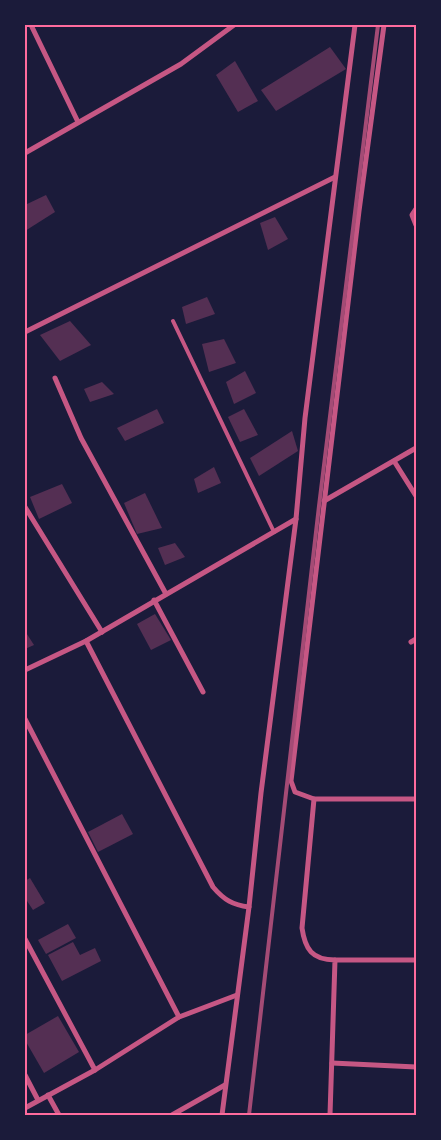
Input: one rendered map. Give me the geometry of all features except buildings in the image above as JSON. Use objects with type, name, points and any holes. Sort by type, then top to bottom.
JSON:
[{"type":"street","points":[[25,28],[31,25],[78,122]]},
{"type":"street","points":[[25,153],[181,64],[234,25]]},
{"type":"street","points":[[222,1115],[296,519],[305,418],[355,25]]},
{"type":"street","points":[[384,25],[324,500],[291,781],[295,792],[314,800],[416,799]]},
{"type":"street","points":[[25,332],[335,177]]},
{"type":"street","points":[[416,209],[412,215],[416,225]]},
{"type":"street","points":[[54,378],[81,438],[166,594]]},
{"type":"street","points":[[324,500],[416,448]]},
{"type":"street","points":[[394,461],[416,496]]},
{"type":"street","points":[[25,507],[102,632]]},
{"type":"street","points":[[25,670],[86,641],[296,519]]},
{"type":"street","points":[[154,600],[203,692]]},
{"type":"street","points":[[86,641],[213,887],[226,901],[235,905],[249,907]]},
{"type":"street","points":[[25,719],[179,1017]]},
{"type":"street","points":[[314,800],[302,928],[308,949],[315,956],[325,960],[416,960]]},
{"type":"street","points":[[25,939],[95,1070]]},
{"type":"street","points":[[330,1115],[334,960]]},
{"type":"street","points":[[25,1108],[95,1070],[179,1017],[237,995]]},
{"type":"street","points":[[332,1063],[416,1067]]},
{"type":"street","points":[[25,1075],[38,1100]]},
{"type":"street","points":[[172,1115],[225,1086]]},
{"type":"street","points":[[48,1095],[59,1115]]},
{"type":"lane","points":[[173,321],[274,532]]},
{"type":"railway","points":[[249,1115],[319,506],[378,25]]}]
